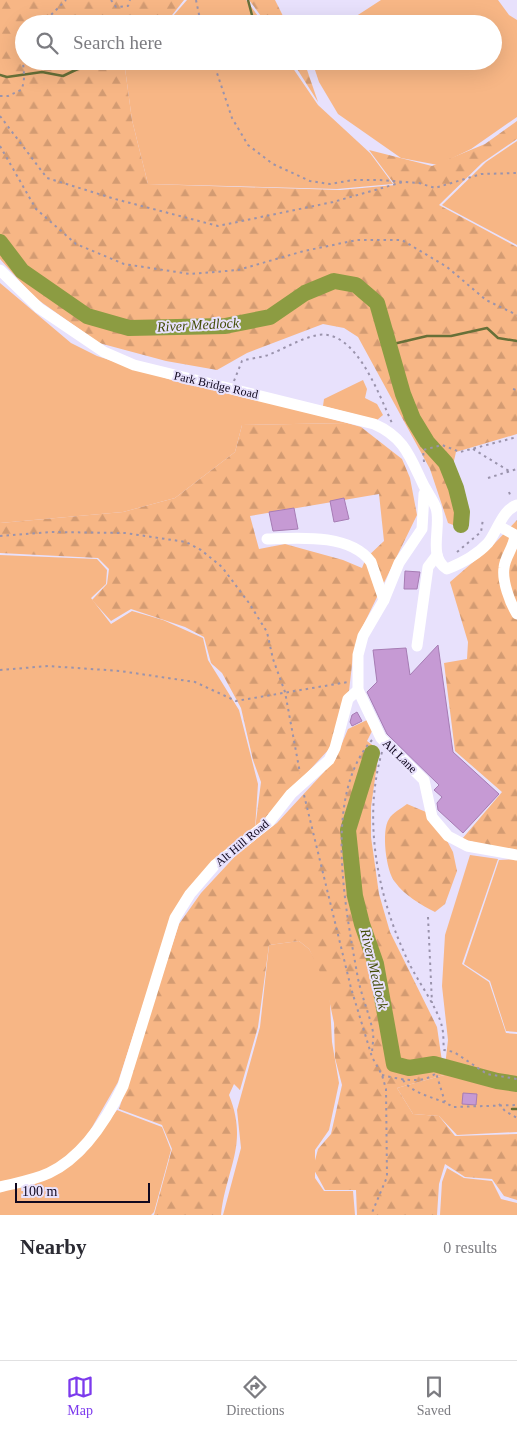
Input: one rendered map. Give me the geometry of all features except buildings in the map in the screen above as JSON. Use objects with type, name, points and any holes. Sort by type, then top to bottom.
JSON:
[{"type":"street","name":"Park Bridge Road","points":[[0,270],[39,308],[104,352],[134,365],[374,424],[387,430],[408,451],[437,514],[437,555]]},
{"type":"street","points":[[358,690],[360,646],[363,636],[384,600],[399,563],[422,529],[424,494],[426,490]]},
{"type":"street","points":[[437,555],[441,565],[447,569],[460,564],[488,543],[506,514],[517,505]]},
{"type":"street","points":[[499,526],[515,535],[514,545],[504,569],[507,588],[517,614]]},
{"type":"street","points":[[267,539],[317,537],[349,546],[371,562],[384,600]]},
{"type":"street","points":[[417,646],[428,567],[437,555]]},
{"type":"street","name":"Alt Lane","points":[[358,690],[381,738],[424,780],[432,816],[448,836],[467,846],[517,855]]},
{"type":"street","name":"Alt Hill Road","points":[[0,1187],[48,1174],[76,1156],[112,1108],[123,1086],[175,918],[190,894],[215,865],[269,822],[302,784],[329,760],[335,748],[348,699],[358,690]]},
{"type":"path","points":[[51,15],[66,0]]},
{"type":"path","points":[[112,0],[116,7],[122,8],[128,6],[130,0]]},
{"type":"path","points":[[196,0],[199,15]]},
{"type":"path","points":[[0,96],[8,96],[21,90],[26,80],[24,70]]},
{"type":"path","points":[[216,70],[236,125],[248,145],[273,164],[310,181],[330,184],[353,180],[403,182],[419,183],[435,188],[481,174],[517,173]]},
{"type":"path","points":[[0,116],[47,178],[115,199],[218,226],[333,202],[403,182]]},
{"type":"path","points":[[0,146],[36,210],[76,244],[124,264],[190,274],[238,270],[304,251],[357,240],[402,240],[447,267],[486,300],[517,315]]},
{"type":"path","points":[[232,388],[242,361],[266,356],[318,335],[330,335],[342,339],[366,369],[393,424]]},
{"type":"path","points":[[513,389],[517,390]]},
{"type":"path","points":[[423,450],[442,445],[460,452],[517,437]]},
{"type":"path","points":[[473,448],[510,471]]},
{"type":"path","points":[[488,478],[517,469]]},
{"type":"path","points":[[454,555],[480,532],[483,520]]},
{"type":"path","points":[[0,536],[51,532],[125,533],[186,542],[201,550],[222,566],[267,632],[273,659],[285,692],[302,784],[327,897],[372,1057],[382,1075],[388,1113],[387,1177],[371,1215]]},
{"type":"path","points":[[0,670],[48,666],[120,671],[195,682],[236,701],[342,683]]},
{"type":"path","points":[[381,738],[373,799],[374,827],[384,902],[398,940],[442,1026],[444,1050],[454,1052],[487,1074],[517,1079]]},
{"type":"path","points":[[372,1057],[373,1032],[357,973],[344,892],[341,821],[348,788],[358,759],[381,738]]},
{"type":"path","points":[[428,917],[432,1006]]},
{"type":"path","points":[[382,1075],[403,1080],[430,1078],[436,1073],[445,1102]]},
{"type":"path","points":[[403,1080],[416,1091],[453,1107],[517,1104]]},
{"type":"path","points":[[499,1104],[505,1111],[517,1118]]},
{"type":"green space","points":[[0,0],[184,0],[172,15],[15,15],[15,70],[125,70],[132,120],[148,184],[340,190],[395,185],[369,150],[432,166],[485,144],[517,121],[517,139],[482,163],[439,205],[517,247],[517,434],[456,452],[450,478],[466,530],[448,523],[430,469],[358,337],[344,328],[323,324],[247,353],[217,370],[166,361],[99,343],[34,297],[0,259]]},
{"type":"green space","points":[[187,0],[246,0],[257,15],[174,15]]},
{"type":"green space","points":[[249,0],[275,0],[282,15],[260,15]]},
{"type":"green space","points":[[381,0],[498,0],[509,15],[517,20],[517,117],[471,149],[438,165],[401,158],[338,114],[319,82],[315,70],[502,70],[502,15],[358,15]]},
{"type":"green space","points":[[125,70],[294,70],[318,105],[370,153],[393,184],[337,189],[148,184],[132,120]]},
{"type":"green space","points":[[298,70],[307,70],[318,102]]},
{"type":"green space","points":[[517,141],[517,245],[442,205],[486,162]]},
{"type":"green space","points":[[0,283],[71,343],[97,356],[184,384],[257,399],[347,423],[242,425],[235,452],[175,498],[123,512],[0,523]]},
{"type":"green space","points":[[363,380],[367,389],[365,398],[377,404],[383,415],[377,420],[323,406],[324,399]]},
{"type":"green space","points":[[347,423],[361,427],[402,459],[410,478],[417,515],[361,630],[353,656],[349,691],[331,747],[255,829],[261,782],[253,760],[241,708],[222,673],[211,663],[204,637],[185,627],[131,609],[111,621],[92,600],[107,584],[109,569],[98,558],[0,553],[0,523],[123,512],[175,498],[235,452],[242,425]],"holes":[[[379,494],[384,541],[366,558],[362,568],[343,560],[285,544],[259,549],[250,516]]]},
{"type":"green space","points":[[517,520],[517,850],[497,848],[462,839],[502,792],[455,751],[444,663],[467,659],[468,642],[450,582],[494,544]]},
{"type":"green space","points":[[0,555],[97,559],[107,570],[106,584],[91,598],[111,624],[132,611],[163,620],[203,638],[208,660],[239,710],[258,784],[255,829],[201,875],[154,971],[118,1082],[87,1136],[69,1156],[45,1172],[0,1182]]},
{"type":"green space","points":[[367,720],[372,731],[367,741],[379,750],[371,807],[371,837],[379,894],[390,932],[437,1027],[444,1075],[397,1088],[413,1114],[439,1116],[455,1136],[517,1134],[517,1200],[504,1196],[492,1179],[465,1177],[445,1164],[439,1184],[437,1215],[357,1215],[356,1190],[325,1190],[313,1168],[318,1149],[331,1134],[342,1085],[335,1058],[334,1023],[326,985],[309,949],[299,941],[269,945],[258,1027],[240,1090],[234,1084],[229,1095],[235,1113],[237,1143],[221,1215],[154,1215],[172,1149],[162,1125],[119,1109],[179,924],[201,893],[239,852],[277,823],[335,760],[348,729]]},
{"type":"green space","points":[[407,804],[426,812],[445,837],[453,852],[457,871],[445,904],[435,912],[403,891],[395,882],[389,869],[385,841],[387,824],[392,815]]},
{"type":"green space","points":[[470,855],[498,859],[462,964],[489,982],[506,1033],[517,1034],[517,1132],[457,1135],[439,1116],[413,1114],[397,1088],[444,1075],[448,1040],[442,986],[445,935]]},
{"type":"green space","points":[[517,859],[517,1032],[506,1031],[490,981],[464,964],[499,860]]},
{"type":"green space","points":[[299,941],[309,949],[329,984],[332,1042],[339,1083],[329,1130],[315,1150],[315,1178],[324,1191],[353,1191],[355,1215],[223,1215],[241,1148],[237,1110],[260,1027],[269,945]]},
{"type":"green space","points":[[117,1110],[162,1127],[171,1150],[154,1212],[151,1215],[0,1215],[0,1190],[54,1175],[84,1154]]},
{"type":"green space","points":[[447,1168],[464,1178],[492,1181],[501,1199],[517,1203],[517,1215],[440,1215],[442,1182]]},
{"type":"waterway","points":[[248,0],[252,15]]},
{"type":"waterway","points":[[0,75],[7,77],[42,72],[63,76],[76,70]]},
{"type":"waterway","name":"River Medlock","points":[[0,242],[22,271],[87,316],[129,328],[225,326],[270,317],[305,293],[334,281],[356,285],[377,303],[403,394],[413,419],[427,442],[446,463],[456,488],[462,512],[461,525]]},
{"type":"waterway","points":[[389,345],[427,336],[451,336],[487,328],[498,338],[517,341]]},
{"type":"waterway","name":"River Medlock","points":[[372,753],[348,830],[355,896],[362,924],[376,964],[394,1064],[409,1068],[434,1064],[497,1081],[517,1084]]},
{"type":"waterway","points":[[512,1109],[517,1109]]}]
